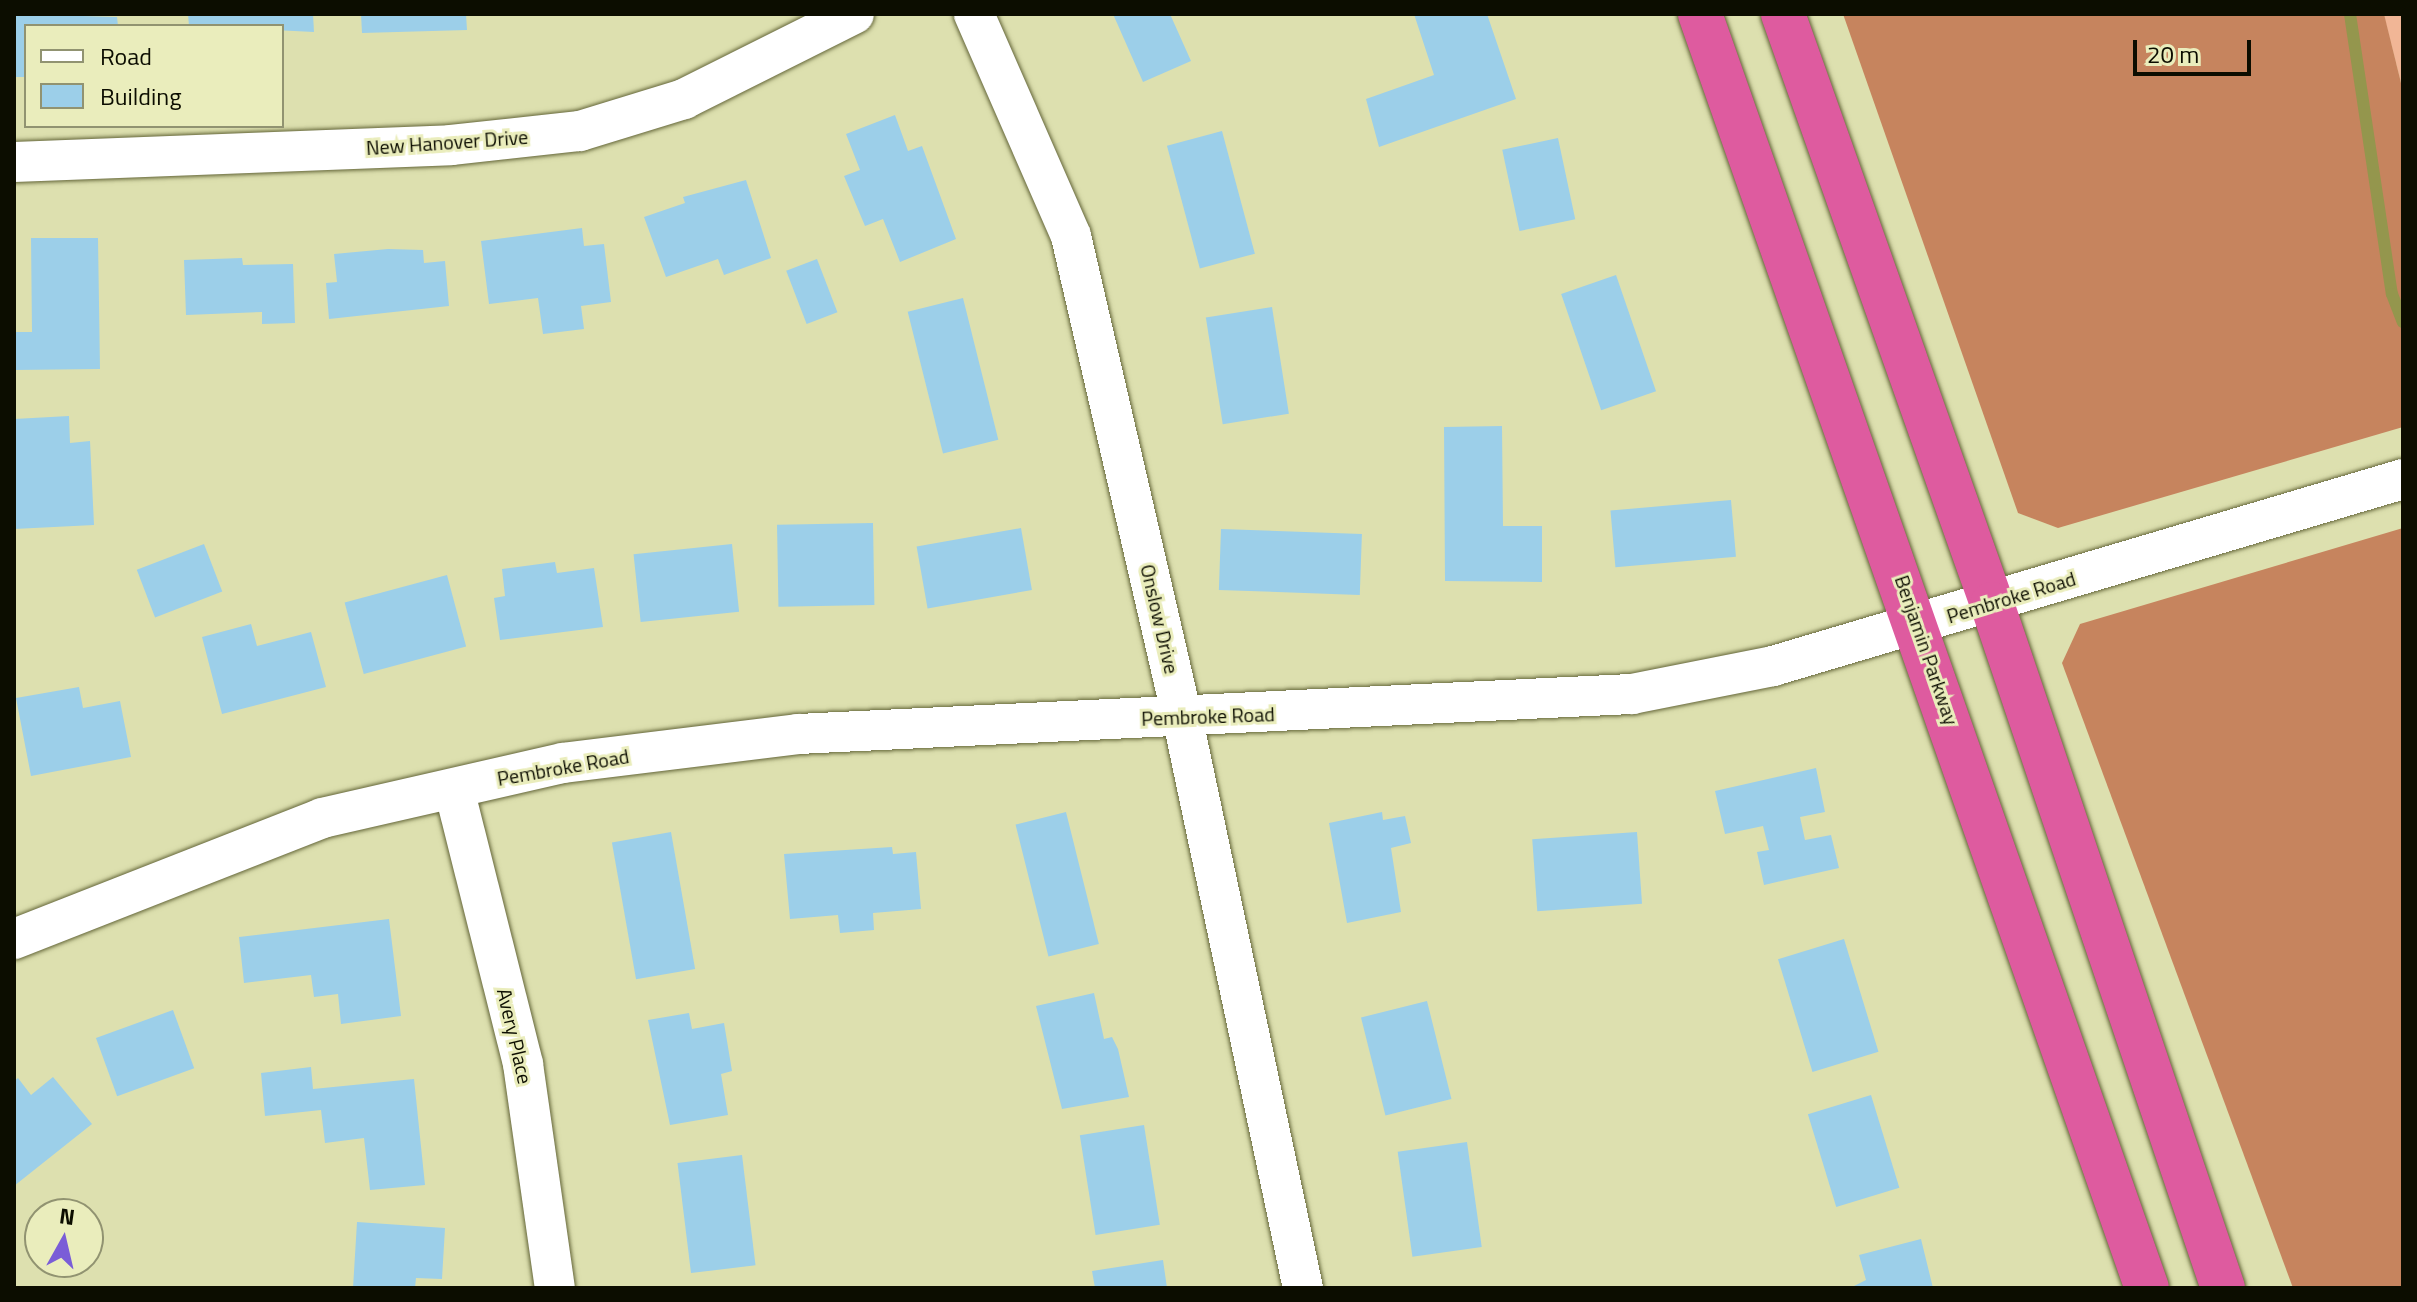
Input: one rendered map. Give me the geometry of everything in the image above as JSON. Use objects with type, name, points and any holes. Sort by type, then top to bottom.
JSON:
[{"type":"highway","name":"Benjamin Parkway","points":[[1700,14],[1919,625],[2147,1288]]},
{"type":"highway","points":[[1783,14],[1992,604],[2223,1288]]},
{"type":"street","name":"New Hanover Drive","points":[[14,162],[451,145],[580,131],[684,99],[854,14]]},
{"type":"street","name":"Onslow Drive","points":[[974,14],[1071,236],[1182,716],[1303,1288]]},
{"type":"street","name":"Pembroke Road","points":[[14,939],[322,818],[563,763],[798,734],[1632,694],[1773,666],[1992,604],[2403,479]]},
{"type":"street","name":"Avery Place","points":[[454,789],[523,1064],[555,1288]]},
{"type":"shaded area","points":[[1843,14],[2384,14],[2403,91],[2403,427],[2058,528],[2018,513]]},
{"type":"shaded area","points":[[2403,14],[2403,91],[2384,16]]},
{"type":"shaded area","points":[[2403,528],[2403,1288],[2293,1288],[2062,663],[2080,624]]},
{"type":"building","points":[[14,14],[117,17],[118,24],[24,24],[24,77],[14,77]]},
{"type":"building","points":[[188,14],[313,14],[314,32],[284,31],[284,24],[189,24]]},
{"type":"building","points":[[361,14],[466,14],[467,30],[362,33]]},
{"type":"building","points":[[1113,14],[1170,14],[1191,61],[1143,82]]},
{"type":"building","points":[[1414,14],[1487,14],[1516,99],[1379,147],[1366,99],[1434,75]]},
{"type":"building","points":[[895,115],[908,151],[922,146],[956,239],[900,262],[883,219],[865,226],[844,176],[860,170],[846,134]]},
{"type":"building","points":[[1222,131],[1255,254],[1200,268],[1167,146]]},
{"type":"building","points":[[1558,138],[1575,219],[1520,231],[1502,150]]},
{"type":"building","points":[[746,180],[771,258],[724,275],[718,259],[666,277],[644,217],[685,203],[683,197]]},
{"type":"building","points":[[582,228],[584,246],[604,244],[611,302],[581,306],[584,329],[543,334],[538,298],[489,304],[481,241]]},
{"type":"building","points":[[31,238],[98,238],[100,369],[14,370],[14,332],[32,332]]},
{"type":"building","points":[[388,249],[423,250],[424,263],[445,261],[449,306],[329,319],[326,283],[337,282],[334,254]]},
{"type":"building","points":[[242,258],[243,265],[293,264],[295,323],[262,324],[262,312],[186,315],[184,260]]},
{"type":"building","points":[[817,259],[837,312],[807,324],[786,271]]},
{"type":"building","points":[[1616,275],[1656,391],[1601,410],[1561,294]]},
{"type":"building","points":[[963,298],[998,440],[943,453],[908,312]]},
{"type":"building","points":[[1272,307],[1289,414],[1223,424],[1206,317]]},
{"type":"building","points":[[69,416],[70,443],[90,441],[94,525],[14,529],[14,419]]},
{"type":"building","points":[[1502,426],[1503,526],[1542,526],[1542,582],[1445,581],[1444,427]]},
{"type":"building","points":[[1731,500],[1736,557],[1615,567],[1610,511]]},
{"type":"building","points":[[873,523],[874,605],[778,607],[777,525]]},
{"type":"building","points":[[1021,528],[1032,590],[928,608],[917,546]]},
{"type":"building","points":[[1221,529],[1362,534],[1360,595],[1219,590]]},
{"type":"building","points":[[204,544],[222,592],[155,617],[137,570]]},
{"type":"building","points":[[732,544],[739,612],[641,622],[634,554]]},
{"type":"building","points":[[555,562],[557,573],[594,568],[603,627],[500,640],[494,598],[505,596],[502,569]]},
{"type":"building","points":[[447,575],[466,646],[364,674],[345,602]]},
{"type":"building","points":[[251,624],[257,646],[311,632],[326,687],[222,714],[202,637]]},
{"type":"building","points":[[79,687],[83,708],[120,701],[131,757],[31,776],[16,698]]},
{"type":"building","points":[[1816,768],[1825,812],[1800,817],[1805,840],[1831,835],[1839,868],[1764,885],[1757,852],[1769,850],[1763,826],[1725,834],[1715,791]]},
{"type":"building","points":[[1066,812],[1099,944],[1048,957],[1016,825]]},
{"type":"building","points":[[1382,812],[1383,820],[1405,816],[1411,843],[1391,848],[1401,912],[1347,923],[1329,823]]},
{"type":"building","points":[[671,832],[695,969],[636,979],[612,842]]},
{"type":"building","points":[[1637,832],[1642,904],[1537,911],[1532,839]]},
{"type":"building","points":[[892,847],[893,854],[916,852],[921,909],[873,913],[874,930],[840,933],[838,915],[790,919],[784,854]]},
{"type":"building","points":[[389,919],[401,1016],[341,1024],[338,994],[314,997],[311,975],[244,983],[239,937]]},
{"type":"building","points":[[1844,939],[1878,1052],[1813,1072],[1778,959]]},
{"type":"building","points":[[1094,993],[1104,1039],[1112,1037],[1118,1049],[1129,1097],[1062,1109],[1036,1006]]},
{"type":"building","points":[[1427,1001],[1451,1099],[1385,1115],[1361,1017]]},
{"type":"building","points":[[173,1010],[194,1068],[117,1096],[96,1038]]},
{"type":"building","points":[[689,1013],[692,1029],[724,1023],[732,1071],[721,1074],[728,1115],[670,1125],[648,1020]]},
{"type":"building","points":[[311,1067],[313,1089],[414,1079],[425,1185],[370,1190],[364,1138],[325,1143],[321,1110],[265,1116],[261,1073]]},
{"type":"building","points":[[53,1077],[92,1124],[14,1186],[14,1081],[18,1078],[31,1095]]},
{"type":"building","points":[[1871,1095],[1899,1188],[1836,1207],[1808,1114]]},
{"type":"building","points":[[1144,1125],[1160,1225],[1096,1235],[1080,1135]]},
{"type":"building","points":[[1467,1142],[1482,1247],[1412,1257],[1398,1152]]},
{"type":"building","points":[[742,1155],[756,1265],[691,1273],[677,1163]]},
{"type":"building","points":[[357,1222],[445,1228],[442,1279],[416,1278],[415,1288],[353,1288]]},
{"type":"building","points":[[1921,1239],[1933,1288],[1850,1288],[1866,1280],[1859,1255]]},
{"type":"building","points":[[1163,1260],[1167,1288],[1095,1288],[1092,1271]]},
{"type":"waterway","points":[[2350,14],[2392,294],[2403,322]]}]
